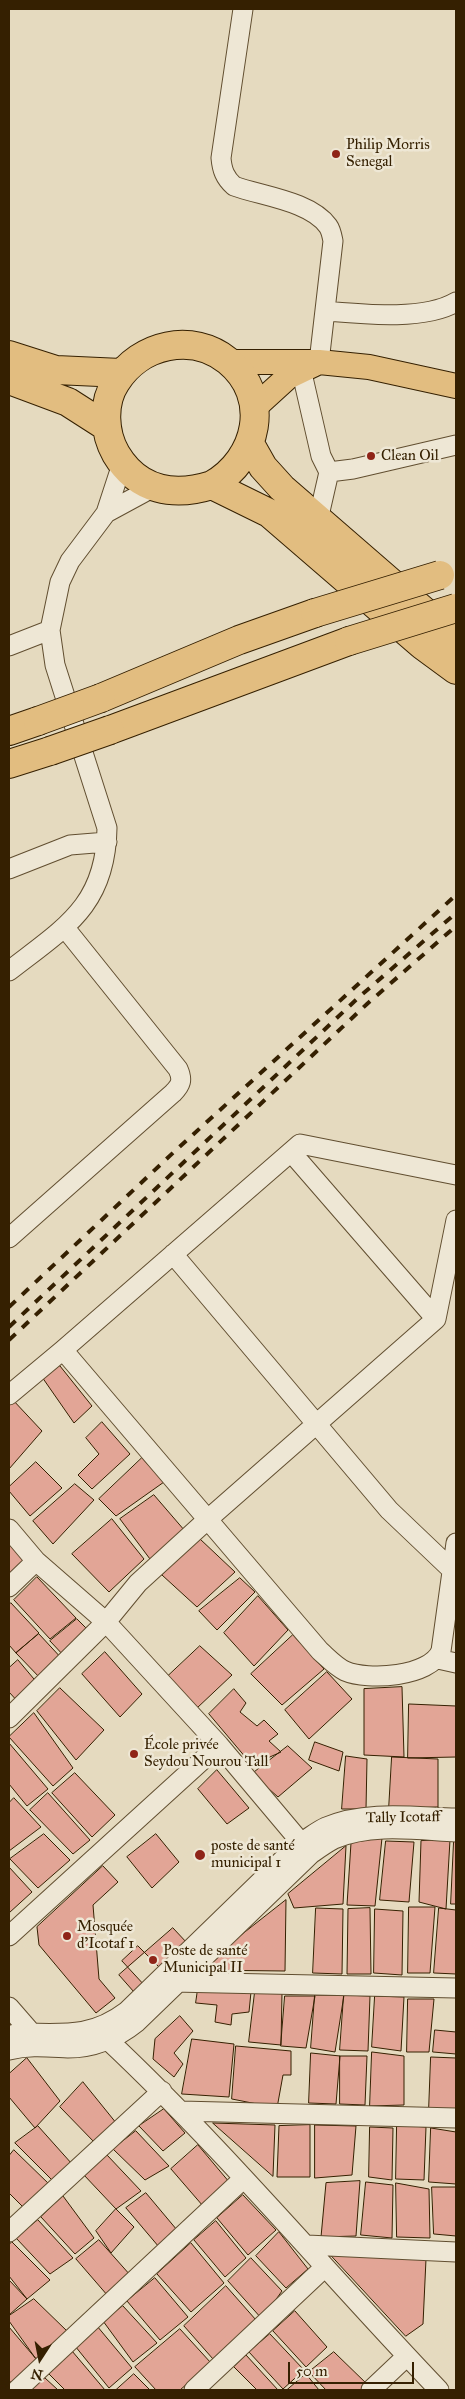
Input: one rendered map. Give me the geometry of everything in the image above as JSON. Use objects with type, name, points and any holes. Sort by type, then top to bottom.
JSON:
[{"type":"highway","points":[[184,344],[208,349],[228,362],[246,382],[254,408],[254,426],[250,444],[231,472],[212,485],[193,491],[174,492],[154,487],[137,478],[122,464],[112,447],[107,428],[108,399],[121,373],[146,353],[160,347],[184,344]]},
{"type":"highway","points":[[9,355],[56,370],[121,373]]},
{"type":"highway","points":[[9,380],[68,402],[107,428]]},
{"type":"highway","points":[[250,444],[263,467],[282,488],[456,640]]},
{"type":"highway","points":[[212,485],[269,513],[422,645],[456,670]]},
{"type":"highway","points":[[9,731],[101,698],[239,640],[315,613],[448,573]]},
{"type":"highway","points":[[9,764],[110,730],[350,641],[456,608]]},
{"type":"main road","points":[[228,362],[368,367],[456,386]]},
{"type":"main road","points":[[254,408],[288,377],[310,366]]},
{"type":"street","points":[[243,9],[220,158],[222,168],[228,180],[234,186],[306,210],[322,219],[330,228],[333,241],[325,311],[310,366],[321,456],[329,472],[318,520]]},
{"type":"street","points":[[325,311],[391,315],[442,308],[456,302]]},
{"type":"street","points":[[329,472],[353,469],[456,445]]},
{"type":"street","points":[[9,971],[65,928],[83,910],[99,880],[107,842],[107,828],[55,666],[50,630],[60,582],[70,561],[106,513],[122,464]]},
{"type":"street","points":[[106,513],[154,487]]},
{"type":"street","points":[[9,646],[50,630]]},
{"type":"street","points":[[9,869],[70,845],[107,842]]},
{"type":"street","points":[[9,1238],[181,1086],[182,1078],[178,1070],[65,928]]},
{"type":"street","points":[[9,1395],[300,1144],[456,1175]]},
{"type":"street","points":[[291,1152],[436,1319]]},
{"type":"street","points":[[9,1718],[106,1622],[138,1584],[207,1520],[436,1319],[454,1242],[456,1220]]},
{"type":"street","points":[[173,1254],[389,1510],[452,1570]]},
{"type":"street","points":[[63,1350],[320,1651],[331,1662],[346,1671],[362,1675],[389,1675],[416,1671],[430,1666],[438,1659],[441,1651],[456,1543]]},
{"type":"street","points":[[9,1529],[36,1561],[106,1622],[219,1745],[305,1848]]},
{"type":"street","points":[[9,1587],[36,1561]]},
{"type":"street","points":[[438,1659],[456,1663]]},
{"type":"street","points":[[9,1936],[219,1745]]},
{"type":"street","name":"Tally Icotaff","points":[[9,2050],[38,2040],[63,2035],[84,2033],[122,2034],[178,1982],[326,1827],[353,1820],[384,1816],[456,1818]]},
{"type":"street","name":"Tally Icotaff","points":[[104,2034],[113,2022],[305,1848],[359,1832],[390,1829],[456,1832]]},
{"type":"street","points":[[159,1981],[456,1988]]},
{"type":"street","points":[[9,2007],[38,2040]]},
{"type":"street","points":[[104,2034],[181,2111],[243,2180],[307,2245],[439,2390]]},
{"type":"street","name":"Tally Icotaff","points":[[9,2036],[38,2040]]},
{"type":"street","points":[[9,2232],[162,2091]]},
{"type":"street","points":[[181,2111],[456,2118]]},
{"type":"street","points":[[17,2390],[243,2180]]},
{"type":"street","points":[[307,2245],[456,2252]]},
{"type":"street","points":[[194,2390],[325,2267]]},
{"type":"street","points":[[372,2390],[407,2356]]},
{"type":"building","points":[[60,1366],[92,1406],[74,1423],[42,1377]]},
{"type":"building","points":[[12,1399],[42,1431],[9,1469],[9,1402]]},
{"type":"building","points":[[102,1422],[130,1454],[92,1489],[78,1475],[99,1454],[86,1438]]},
{"type":"building","points":[[142,1458],[164,1482],[116,1516],[99,1499]]},
{"type":"building","points":[[36,1462],[62,1488],[30,1516],[9,1491],[9,1487]]},
{"type":"building","points":[[75,1484],[94,1500],[53,1544],[33,1521]]},
{"type":"building","points":[[154,1495],[185,1531],[150,1559],[120,1519]]},
{"type":"building","points":[[112,1519],[144,1559],[109,1592],[72,1554]]},
{"type":"building","points":[[200,1539],[235,1572],[197,1607],[162,1575]]},
{"type":"building","points":[[9,1543],[26,1562],[9,1576]]},
{"type":"building","points":[[37,1577],[76,1618],[50,1639],[14,1600]]},
{"type":"building","points":[[240,1578],[255,1592],[217,1630],[199,1611]]},
{"type":"building","points":[[258,1596],[288,1630],[254,1666],[224,1633]]},
{"type":"building","points":[[11,1603],[39,1633],[16,1653],[9,1645],[9,1605]]},
{"type":"building","points":[[77,1619],[93,1635],[66,1658],[50,1641]]},
{"type":"building","points":[[39,1634],[64,1661],[42,1680],[16,1653]]},
{"type":"building","points":[[293,1635],[324,1669],[282,1705],[251,1674]]},
{"type":"building","points":[[200,1646],[232,1675],[197,1708],[166,1678]]},
{"type":"building","points":[[105,1652],[142,1694],[120,1717],[82,1674]]},
{"type":"building","points":[[18,1660],[39,1685],[20,1704],[9,1692],[9,1668]]},
{"type":"building","points":[[327,1672],[352,1699],[309,1739],[285,1710]]},
{"type":"building","points":[[402,1687],[404,1757],[364,1755],[364,1689]]},
{"type":"building","points":[[60,1688],[104,1730],[76,1760],[37,1711]]},
{"type":"building","points":[[234,1689],[246,1703],[240,1712],[257,1726],[264,1720],[278,1734],[269,1741],[281,1752],[252,1765],[209,1714]]},
{"type":"building","points":[[409,1704],[456,1706],[456,1757],[408,1758]]},
{"type":"building","points":[[34,1713],[73,1768],[53,1786],[9,1737]]},
{"type":"building","points":[[315,1742],[343,1752],[339,1771],[309,1760]]},
{"type":"building","points":[[9,1743],[48,1789],[27,1806],[9,1784]]},
{"type":"building","points":[[288,1746],[312,1768],[278,1797],[252,1774]]},
{"type":"building","points":[[346,1756],[367,1759],[366,1809],[342,1809]]},
{"type":"building","points":[[392,1757],[438,1759],[438,1807],[389,1809]]},
{"type":"building","points":[[217,1770],[249,1808],[227,1824],[198,1789]]},
{"type":"building","points":[[75,1773],[115,1815],[92,1837],[52,1793]]},
{"type":"building","points":[[48,1793],[90,1840],[73,1854],[30,1810]]},
{"type":"building","points":[[14,1798],[41,1827],[9,1851],[9,1803]]},
{"type":"building","points":[[44,1834],[70,1860],[38,1888],[10,1859]]},
{"type":"building","points":[[156,1834],[179,1862],[152,1888],[127,1857]]},
{"type":"building","points":[[382,1838],[375,1906],[347,1905],[351,1843]]},
{"type":"building","points":[[450,1840],[446,1909],[419,1902],[421,1841]]},
{"type":"building","points":[[386,1841],[414,1842],[409,1902],[380,1900]]},
{"type":"building","points":[[454,1841],[456,1841],[456,1904],[451,1904]]},
{"type":"building","points":[[346,1846],[343,1904],[294,1908],[288,1894]]},
{"type":"building","name":"Mosquée d'Icotaf 1","points":[[103,1866],[118,1882],[93,1905],[99,1979],[115,1998],[96,2013],[39,1945],[37,1927]]},
{"type":"building","points":[[9,1867],[32,1892],[9,1913]]},
{"type":"building","points":[[286,1900],[285,1971],[197,1970]]},
{"type":"building","points":[[409,1907],[435,1907],[430,1973],[408,1973]]},
{"type":"building","points":[[316,1908],[343,1909],[342,1974],[313,1973]]},
{"type":"building","points":[[370,1908],[371,1974],[347,1974],[348,1909]]},
{"type":"building","points":[[439,1908],[456,1910],[456,1974],[434,1973]]},
{"type":"building","points":[[375,1909],[403,1911],[402,1975],[374,1973]]},
{"type":"building","name":"Poste de santé Municipal II","points":[[173,1928],[188,1944],[134,1992],[119,1975]]},
{"type":"building","points":[[138,1946],[164,1972],[146,1987],[122,1961]]},
{"type":"building","points":[[198,1989],[251,1992],[249,2012],[232,2014],[231,2025],[215,2022],[217,2005],[196,2003]]},
{"type":"building","points":[[255,1992],[282,1993],[281,2045],[249,2042]]},
{"type":"building","points":[[315,1995],[344,1995],[335,2052],[311,2048]]},
{"type":"building","points":[[344,1995],[370,1996],[368,2051],[340,2050]]},
{"type":"building","points":[[285,1996],[315,1996],[306,2048],[281,2046]]},
{"type":"building","points":[[375,1996],[404,1997],[401,2051],[372,2047]]},
{"type":"building","points":[[408,1999],[434,1999],[429,2052],[407,2052]]},
{"type":"building","points":[[180,2016],[193,2031],[174,2053],[183,2064],[174,2077],[153,2059],[155,2039]]},
{"type":"building","points":[[435,2030],[456,2032],[456,2054],[433,2052]]},
{"type":"building","points":[[192,2039],[234,2044],[229,2097],[182,2094]]},
{"type":"building","points":[[236,2046],[291,2051],[291,2075],[283,2075],[277,2108],[232,2099]]},
{"type":"building","points":[[372,2052],[404,2056],[404,2105],[370,2106]]},
{"type":"building","points":[[311,2053],[340,2056],[336,2104],[309,2103]]},
{"type":"building","points":[[340,2056],[367,2056],[365,2105],[340,2104]]},
{"type":"building","points":[[431,2057],[456,2058],[456,2111],[429,2110]]},
{"type":"building","points":[[27,2058],[60,2101],[35,2128],[9,2097],[9,2074]]},
{"type":"building","points":[[83,2082],[117,2124],[96,2144],[60,2107]]},
{"type":"building","points":[[164,2109],[185,2133],[163,2151],[139,2126]]},
{"type":"building","points":[[213,2123],[275,2125],[273,2176]]},
{"type":"building","points":[[310,2125],[310,2177],[277,2177],[279,2126]]},
{"type":"building","points":[[315,2125],[356,2126],[352,2175],[315,2178]]},
{"type":"building","points":[[397,2125],[426,2127],[424,2180],[396,2179]]},
{"type":"building","points":[[38,2126],[72,2164],[52,2180],[15,2143]]},
{"type":"building","points":[[370,2127],[393,2128],[392,2180],[369,2177]]},
{"type":"building","points":[[431,2128],[456,2132],[456,2184],[429,2182]]},
{"type":"building","points":[[136,2131],[169,2166],[145,2180],[113,2149]]},
{"type":"building","points":[[198,2145],[230,2183],[203,2206],[171,2169]]},
{"type":"building","points":[[14,2150],[50,2185],[25,2209],[9,2193],[9,2156]]},
{"type":"building","points":[[107,2155],[141,2191],[116,2209],[83,2174]]},
{"type":"building","points":[[360,2181],[356,2236],[321,2237],[326,2183]]},
{"type":"building","points":[[366,2182],[393,2185],[392,2238],[361,2235]]},
{"type":"building","points":[[396,2183],[429,2189],[430,2238],[397,2237]]},
{"type":"building","points":[[432,2187],[456,2187],[456,2236],[434,2234]]},
{"type":"building","points":[[146,2193],[177,2230],[159,2247],[126,2208]]},
{"type":"building","points":[[243,2195],[276,2230],[248,2255],[217,2218]]},
{"type":"building","points":[[63,2196],[94,2238],[75,2254],[41,2217]]},
{"type":"building","points":[[116,2209],[134,2227],[111,2253],[96,2231]]},
{"type":"building","points":[[38,2220],[73,2258],[50,2274],[16,2238]]},
{"type":"building","points":[[216,2221],[246,2258],[225,2277],[194,2240]]},
{"type":"building","points":[[279,2232],[308,2269],[286,2288],[256,2256]]},
{"type":"building","points":[[99,2240],[131,2276],[108,2296],[76,2259]]},
{"type":"building","points":[[12,2242],[50,2280],[27,2299],[9,2276],[9,2245]]},
{"type":"building","points":[[191,2243],[224,2283],[191,2312],[157,2274]]},
{"type":"building","points":[[328,2252],[426,2259],[423,2324],[406,2336]]},
{"type":"building","points":[[251,2258],[282,2291],[262,2319],[228,2281]]},
{"type":"building","points":[[155,2278],[188,2317],[160,2340],[127,2301]]},
{"type":"building","points":[[9,2280],[27,2299],[9,2315]]},
{"type":"building","points":[[226,2286],[256,2320],[213,2359],[184,2326]]},
{"type":"building","points":[[34,2299],[67,2331],[36,2359],[9,2321],[9,2316]]},
{"type":"building","points":[[123,2306],[157,2343],[133,2362],[103,2321]]},
{"type":"building","points":[[295,2311],[327,2347],[306,2367],[273,2331]]},
{"type":"building","points":[[97,2326],[132,2368],[109,2388],[75,2346]]},
{"type":"building","points":[[9,2327],[37,2360],[11,2383],[9,2380]]},
{"type":"building","points":[[180,2329],[211,2363],[180,2390],[156,2390],[135,2367]]},
{"type":"building","points":[[270,2334],[304,2370],[283,2389],[249,2352]]},
{"type":"building","points":[[72,2351],[105,2390],[65,2390],[47,2372]]},
{"type":"building","points":[[334,2352],[368,2385],[362,2390],[326,2390],[309,2372]]},
{"type":"building","points":[[246,2355],[278,2390],[257,2390],[234,2367]]},
{"type":"building","points":[[134,2374],[150,2390],[116,2390]]},
{"type":"building","points":[[306,2374],[319,2390],[287,2390]]},
{"type":"building","points":[[45,2378],[58,2390],[31,2390]]},
{"type":"railway","points":[[9,1307],[175,1151],[456,895]]},
{"type":"railway","points":[[9,1327],[358,998],[456,913]]},
{"type":"railway","points":[[9,1340],[367,1004],[456,926]]},
{"type":"place","name":"Philip Morris Senegal","points":[[336,154]]},
{"type":"place","name":"Clean Oil","points":[[371,456]]},
{"type":"place","name":"École privée Seydou Nourou Tall","points":[[134,1754]]},
{"type":"place","name":"poste de santé municipal 1","points":[[200,1855]]},
{"type":"place","name":"Mosquée d'Icotaf 1","points":[[67,1936]]},
{"type":"place","name":"Poste de santé Municipal II","points":[[153,1960]]}]
